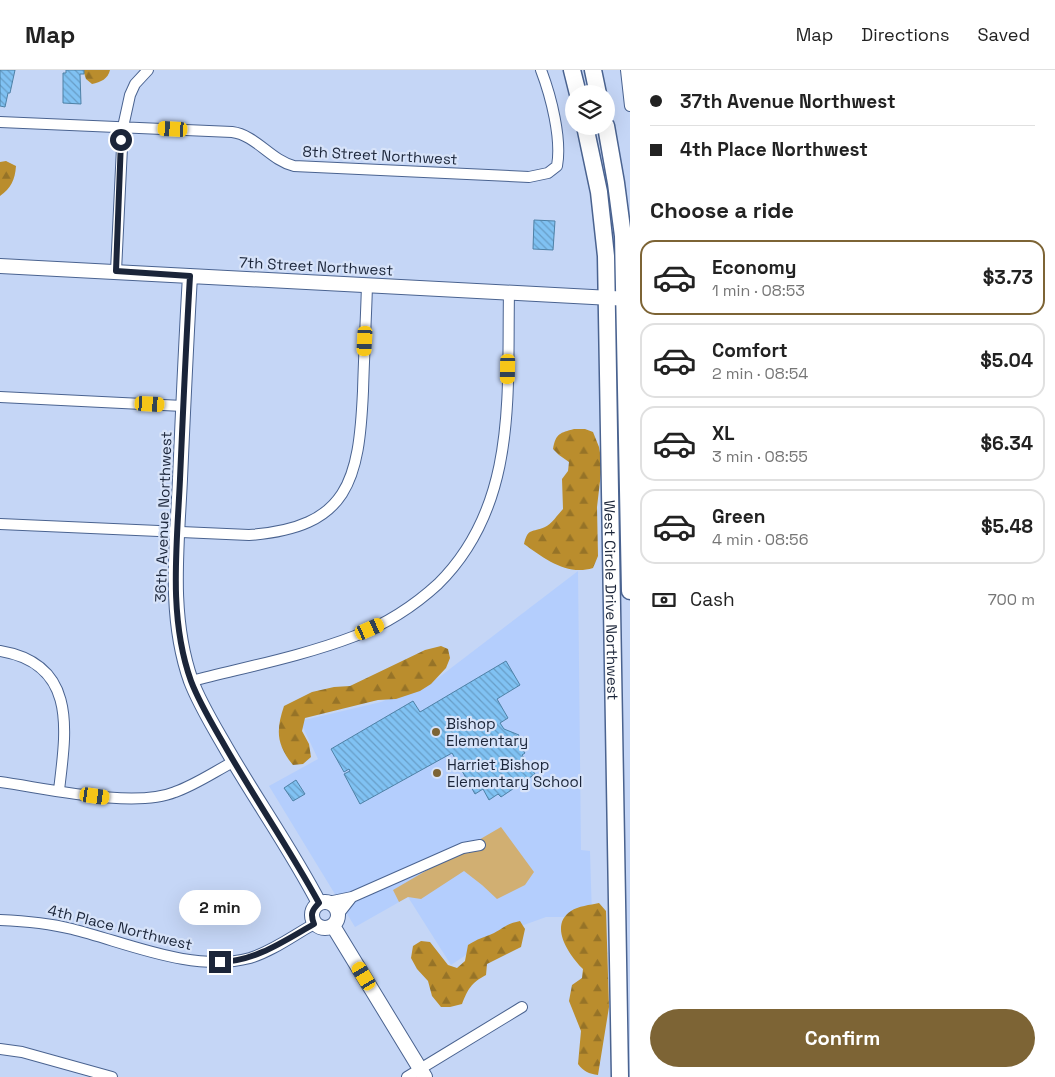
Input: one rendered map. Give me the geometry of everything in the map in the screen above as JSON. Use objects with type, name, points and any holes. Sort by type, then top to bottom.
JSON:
[{"type":"main road","points":[[572,70],[576,85]]},
{"type":"main road","points":[[592,70],[596,85]]},
{"type":"main road","name":"West Circle Drive Northwest","points":[[587,135],[603,223],[606,297],[620,1077]]},
{"type":"main road","name":"West Circle Drive Northwest","points":[[608,135],[621,218],[627,298],[630,590]]},
{"type":"street","points":[[116,271],[122,127],[130,95],[135,84],[148,70]]},
{"type":"street","name":"8th Street Northwest","points":[[0,122],[240,133],[284,164],[294,166],[529,177],[548,173],[557,166],[559,154],[558,136],[541,70]]},
{"type":"street","points":[[626,70],[630,106]]},
{"type":"street","name":"7th Street Northwest","points":[[0,266],[627,298]]},
{"type":"street","name":"36th Avenue Northwest","points":[[190,276],[177,532],[177,618],[184,660],[200,701],[233,762],[324,903],[336,908],[335,921],[423,1073]]},
{"type":"street","points":[[0,524],[249,534],[274,533],[316,518],[330,508],[342,494],[351,478],[360,443],[367,285]]},
{"type":"street","points":[[192,682],[329,645],[385,623],[430,592],[447,575],[477,534],[494,491],[500,469],[507,405],[509,292]]},
{"type":"street","points":[[0,396],[183,406]]},
{"type":"street","points":[[0,651],[26,659],[42,668],[51,678],[58,691],[65,724],[59,790]]},
{"type":"street","points":[[0,782],[113,798],[150,797],[175,793],[233,762]]},
{"type":"street","points":[[352,897],[335,921],[323,928],[314,924],[311,916],[313,910],[324,903],[352,897],[463,848],[480,845]]},
{"type":"street","name":"4th Place Northwest","points":[[0,920],[71,928],[180,959],[220,962],[238,961],[253,957],[314,924]]},
{"type":"street","points":[[407,1077],[423,1073],[522,1007]]},
{"type":"street","points":[[0,1049],[22,1052],[112,1077]]},
{"type":"shaded area","name":"Harriet Bishop Elementary School","points":[[578,571],[581,850],[590,851],[592,917],[546,917],[496,935],[451,965],[408,897],[355,927],[269,786],[318,759],[300,721],[381,702],[438,678]]},
{"type":"shaded area","points":[[501,827],[534,872],[525,885],[497,899],[464,871],[421,899],[408,897],[399,902],[393,890]]},
{"type":"green space","points":[[83,70],[110,70],[104,80],[92,84],[86,79]]},
{"type":"green space","points":[[6,161],[16,166],[10,187],[0,196],[0,162]]},
{"type":"green space","points":[[574,429],[585,429],[593,432],[599,447],[602,464],[597,507],[598,556],[593,568],[583,570],[574,570],[557,565],[524,544],[527,535],[531,531],[547,526],[563,509],[562,479],[568,471],[569,462],[553,449],[559,434]]},
{"type":"green space","points":[[441,646],[448,649],[450,658],[446,668],[431,684],[420,691],[396,699],[378,700],[305,718],[302,731],[309,744],[311,757],[303,764],[293,765],[283,750],[279,737],[284,706],[312,692],[334,687],[350,686],[425,650]]},
{"type":"green space","points":[[599,903],[606,911],[609,1007],[598,1075],[586,1072],[578,1064],[581,1031],[569,1001],[572,985],[582,978],[583,969],[567,949],[561,933],[561,925],[564,917],[574,909]]},
{"type":"green space","points":[[520,921],[525,929],[521,947],[487,964],[486,975],[471,987],[462,1004],[441,1007],[432,996],[428,981],[417,969],[411,958],[413,946],[421,941],[430,942],[448,965],[457,968],[465,961],[468,945]]},
{"type":"building","points":[[0,70],[15,70],[5,107],[0,106]]},
{"type":"building","points":[[66,70],[84,70],[84,74],[80,74],[81,104],[63,103],[63,73],[66,73]]},
{"type":"building","points":[[534,220],[555,221],[553,250],[533,249]]},
{"type":"building","name":"Bishop Elementary","points":[[506,661],[520,685],[497,699],[508,718],[500,723],[504,729],[519,735],[516,740],[525,753],[522,755],[535,774],[501,797],[498,794],[489,800],[483,789],[475,794],[452,753],[360,804],[344,774],[350,771],[349,769],[344,772],[331,749],[413,701],[420,712]]},
{"type":"building","points":[[296,780],[305,794],[293,801],[284,788]]},
{"type":"place","name":"Bishop Elementary","points":[[436,732]]},
{"type":"place","name":"Harriet Bishop Elementary School","points":[[437,773]]},
{"type":"route","points":[[121,140],[116,271],[190,276],[177,532],[177,618],[184,660],[200,701],[233,762],[305,876],[319,903],[311,916],[314,924],[253,957],[238,961],[220,962]]}]
